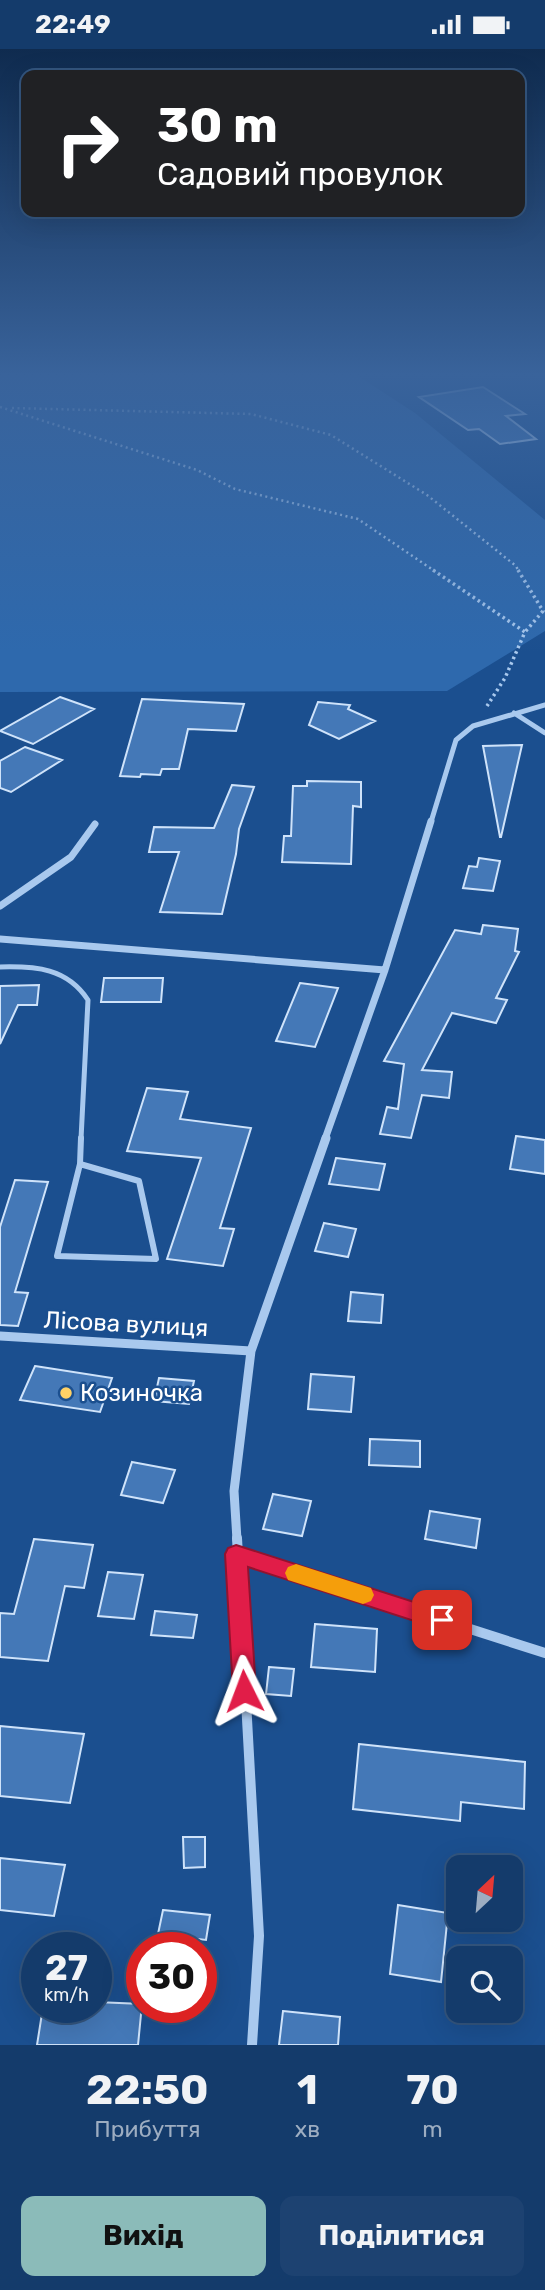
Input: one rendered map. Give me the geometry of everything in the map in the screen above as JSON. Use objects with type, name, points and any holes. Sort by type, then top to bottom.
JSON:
[{"type":"street","points":[[252,2045],[259,1936],[234,1492],[250,1351],[385,970],[456,740],[473,726],[545,705]]},
{"type":"street","points":[[514,713],[545,733]]},
{"type":"street","points":[[0,906],[71,857],[95,824]]},
{"type":"street","points":[[0,939],[385,970]]},
{"type":"street","name":"Лісова вулиця","points":[[0,1336],[250,1351]]},
{"type":"street","points":[[236,1554],[545,1653]]},
{"type":"lane","points":[[0,967],[33,966],[58,972],[80,986],[88,1000],[80,1164],[57,1256],[156,1259],[139,1181],[80,1164]]},
{"type":"path","points":[[182,465],[235,489],[358,519],[525,632]]},
{"type":"path","points":[[380,465],[428,495],[516,566],[543,611],[525,632],[505,678],[473,726]]},
{"type":"shaded area","points":[[0,465],[478,465],[545,520],[545,631],[447,691],[0,692]]},
{"type":"building","points":[[60,697],[94,709],[33,744],[0,731]]},
{"type":"building","points":[[142,699],[244,704],[236,731],[188,729],[179,769],[162,769],[160,775],[120,776]]},
{"type":"building","points":[[318,702],[350,705],[348,709],[375,721],[339,739],[309,725]]},
{"type":"building","points":[[522,745],[501,837],[500,837],[483,746]]},
{"type":"building","points":[[25,747],[62,760],[11,792],[0,788],[0,761]]},
{"type":"building","points":[[307,781],[361,782],[361,807],[353,806],[351,864],[282,862],[284,836],[291,836],[293,786],[307,786]]},
{"type":"building","points":[[232,785],[254,787],[239,829],[222,914],[160,912],[179,852],[149,852],[154,827],[214,828]]},
{"type":"building","points":[[479,858],[500,861],[493,891],[463,888],[469,866],[477,867]]},
{"type":"building","points":[[483,925],[518,929],[515,951],[519,952],[496,998],[507,1000],[496,1023],[452,1013],[422,1070],[452,1072],[449,1098],[422,1095],[411,1138],[380,1134],[387,1107],[398,1109],[404,1064],[384,1061],[455,930],[481,934]]},
{"type":"building","points":[[104,978],[163,978],[161,1002],[101,1002]]},
{"type":"building","points":[[300,983],[338,988],[315,1047],[276,1041]]},
{"type":"building","points":[[39,985],[37,1005],[18,1005],[0,1044],[0,986]]},
{"type":"building","points":[[147,1088],[188,1092],[180,1119],[251,1128],[220,1228],[234,1229],[223,1266],[167,1259],[201,1158],[127,1151]]},
{"type":"building","points":[[516,1136],[545,1140],[545,1174],[510,1169]]},
{"type":"building","points":[[336,1158],[385,1164],[379,1190],[329,1184]]},
{"type":"building","points":[[15,1180],[48,1182],[15,1292],[28,1293],[18,1326],[0,1325],[0,1227]]},
{"type":"building","points":[[324,1223],[356,1229],[348,1257],[315,1251]]},
{"type":"building","points":[[351,1292],[383,1295],[381,1323],[348,1321]]},
{"type":"building","points":[[35,1366],[112,1378],[100,1412],[20,1400]]},
{"type":"building","points":[[311,1374],[354,1377],[351,1412],[308,1409]]},
{"type":"building","points":[[159,1378],[194,1381],[189,1404],[154,1401]]},
{"type":"building","points":[[370,1439],[420,1441],[420,1467],[369,1465]]},
{"type":"building","points":[[132,1462],[175,1470],[163,1503],[121,1495]]},
{"type":"building","points":[[273,1494],[311,1501],[302,1536],[263,1529]]},
{"type":"building","points":[[430,1511],[480,1519],[476,1548],[425,1539]]},
{"type":"building","points":[[34,1539],[93,1545],[84,1588],[65,1586],[48,1661],[0,1657],[0,1613],[14,1614]]},
{"type":"building","points":[[108,1572],[143,1575],[134,1619],[98,1616]]},
{"type":"building","points":[[155,1611],[197,1615],[193,1638],[151,1635]]},
{"type":"building","points":[[315,1624],[377,1629],[375,1672],[311,1667]]},
{"type":"building","points":[[269,1667],[294,1669],[291,1696],[266,1694]]},
{"type":"building","points":[[0,1726],[84,1734],[70,1803],[0,1796]]},
{"type":"building","points":[[359,1744],[525,1762],[524,1809],[461,1802],[460,1821],[353,1809]]},
{"type":"building","points":[[183,1837],[205,1837],[205,1867],[184,1868]]},
{"type":"building","points":[[0,1858],[65,1865],[54,1916],[0,1910]]},
{"type":"building","points":[[398,1905],[446,1913],[441,1982],[390,1974]]},
{"type":"building","points":[[163,1910],[210,1915],[207,1932],[158,1932]]},
{"type":"building","points":[[112,2003],[126,2003],[126,2023],[140,2023],[138,2045],[37,2045],[40,2023],[112,2023]]},
{"type":"building","points":[[283,2011],[340,2017],[338,2045],[279,2045]]},
{"type":"slow traffic","points":[[296,1573],[363,1595]]},
{"type":"place","name":"Козиночка","points":[[66,1393]]},
{"type":"route","points":[[244,1691],[236,1554],[442,1620]]}]
